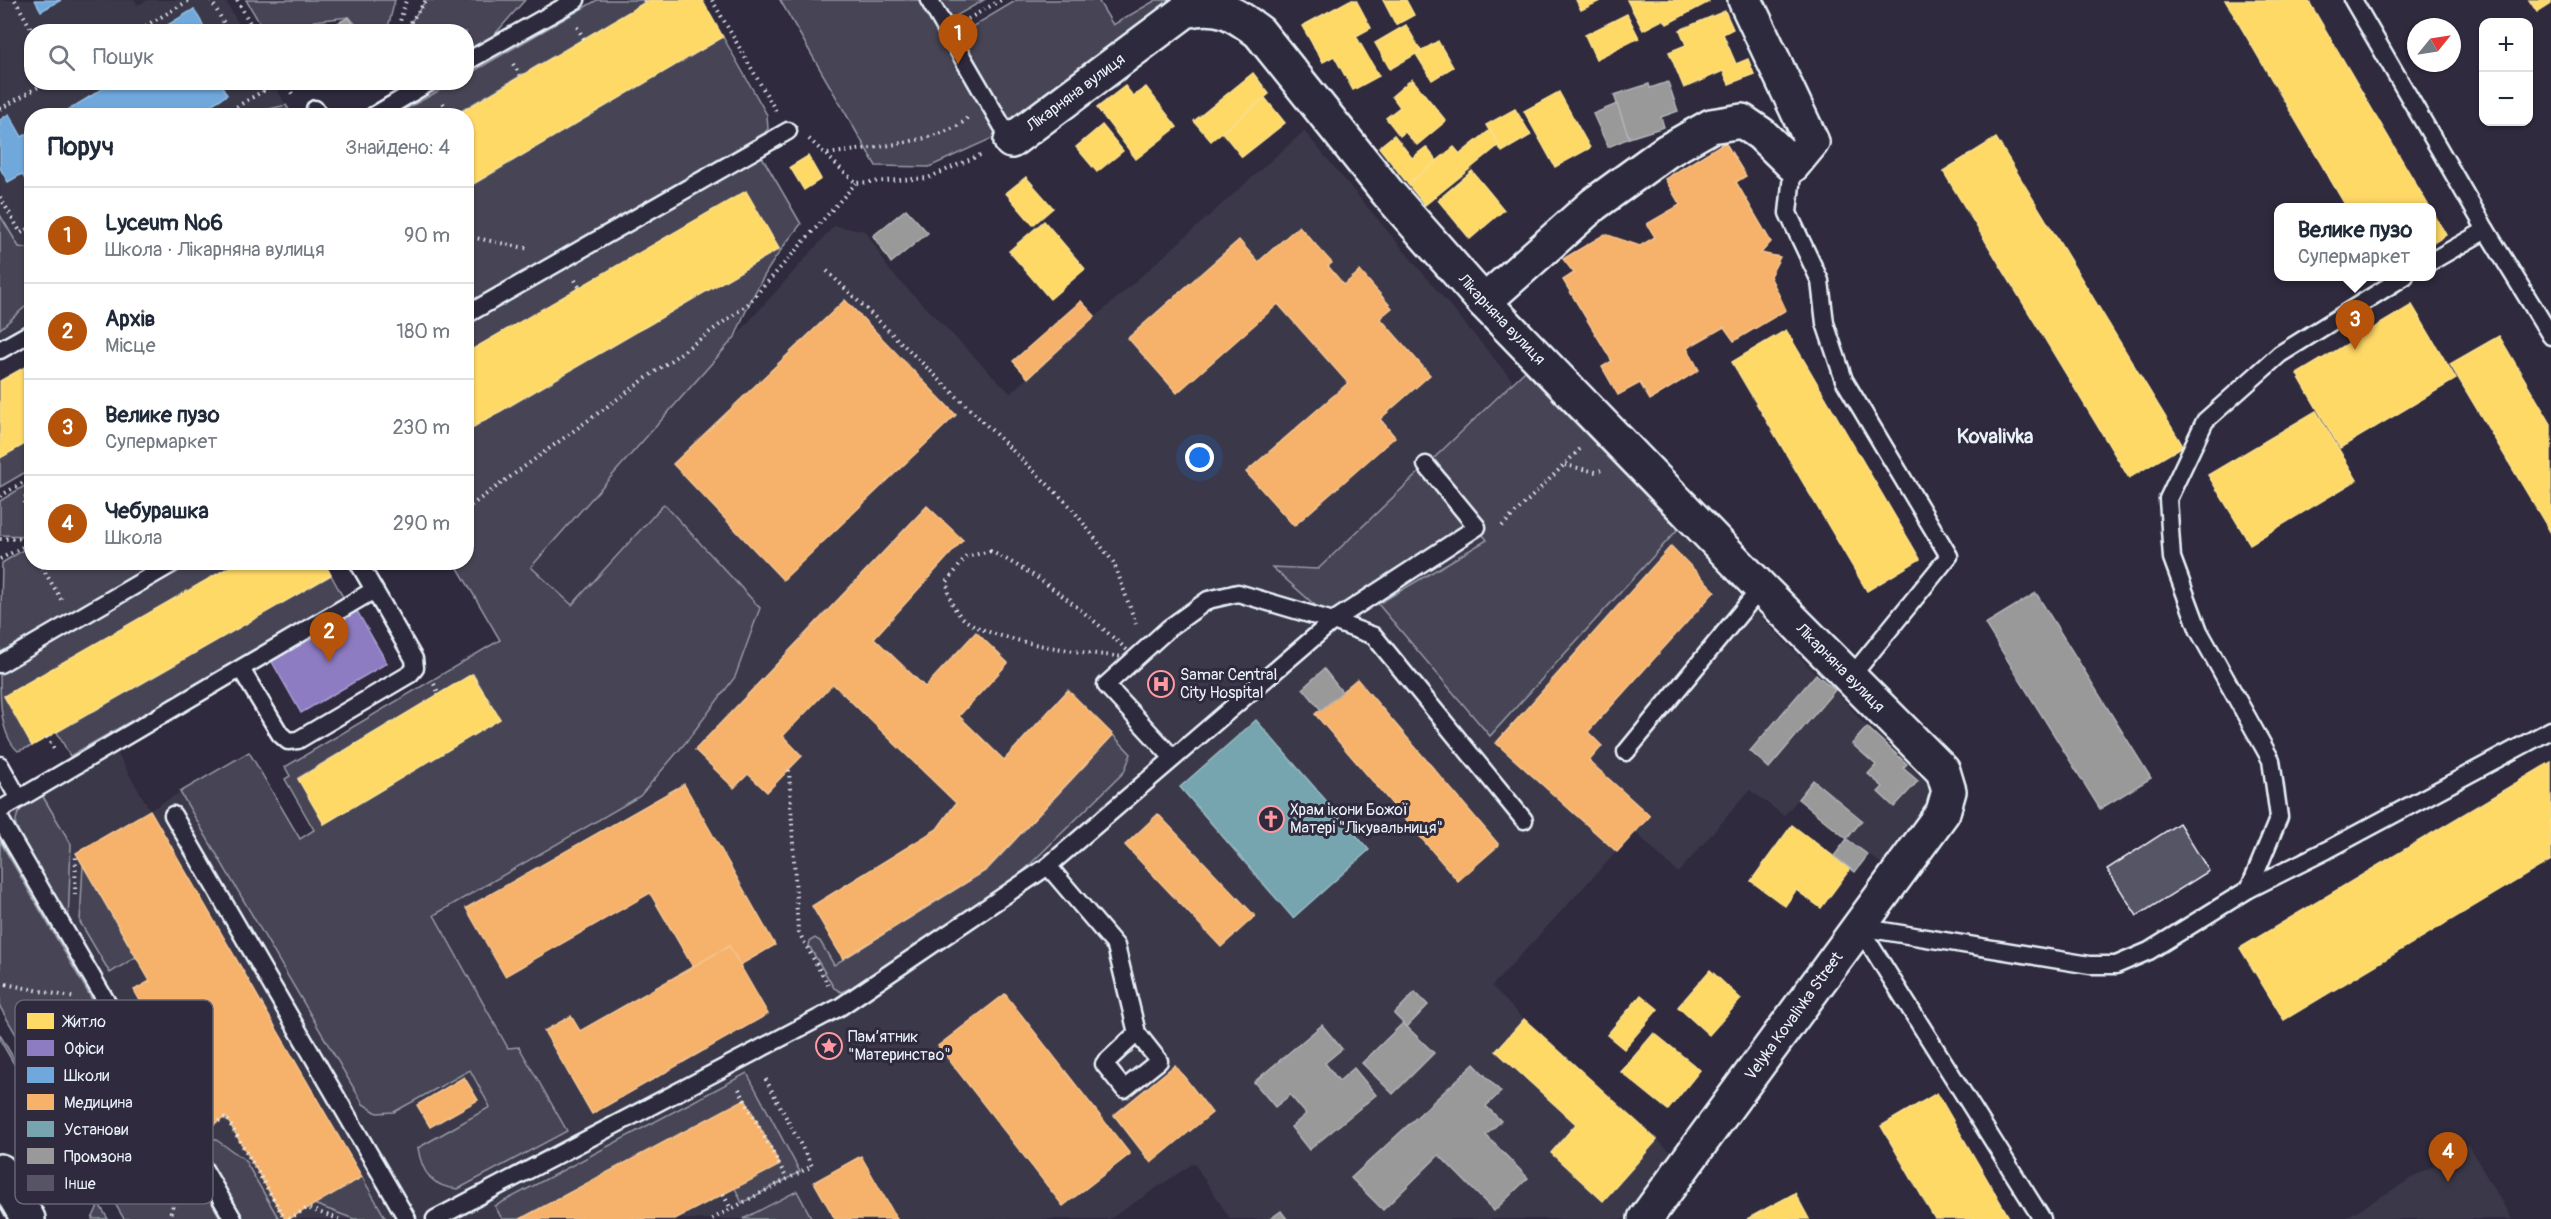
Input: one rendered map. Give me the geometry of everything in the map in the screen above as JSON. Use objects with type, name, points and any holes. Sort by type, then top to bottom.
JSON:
[{"type":"street","points":[[1484,302],[1594,204],[1667,151],[1712,126],[1742,121],[1761,134],[1793,165],[1812,142],[1745,0]]},
{"type":"street","name":"Лікарняна вулиця","points":[[1011,141],[1185,11],[1207,6],[1233,13],[1259,32],[1388,193],[1484,302],[1761,588],[1943,771],[1949,791],[1943,812]]},
{"type":"street","name":"Velyka Kovalivka Street","points":[[1644,1219],[1943,812]]},
{"type":"street","points":[[0,1171],[15,1197]]},
{"type":"street","points":[[19,1204],[28,1219]]},
{"type":"lane","points":[[474,57],[576,0]]},
{"type":"lane","points":[[928,0],[1011,141]]},
{"type":"lane","points":[[2354,0],[2486,230],[2551,336]]},
{"type":"lane","points":[[386,108],[417,90]]},
{"type":"lane","points":[[474,310],[788,130]]},
{"type":"lane","points":[[1793,165],[1788,213],[1820,281],[1825,323],[1844,380],[1949,555],[1850,678]]},
{"type":"lane","points":[[2436,259],[2486,230]]},
{"type":"lane","points":[[2248,889],[2279,817],[2271,760],[2199,631],[2172,558],[2168,499],[2205,421],[2280,354],[2397,281]]},
{"type":"lane","points":[[0,350],[24,337]]},
{"type":"lane","points":[[435,1219],[840,1007],[1048,866],[1333,621],[1477,527],[1426,465]]},
{"type":"lane","points":[[0,664],[161,570]]},
{"type":"lane","points":[[242,669],[280,734],[288,741],[298,740],[416,668],[414,659],[363,570]]},
{"type":"lane","points":[[1626,752],[1761,588]]},
{"type":"lane","points":[[0,810],[374,590]]},
{"type":"lane","points":[[1173,758],[1106,686],[1136,653],[1208,600],[1238,593],[1333,621],[1374,636],[1524,820]]},
{"type":"lane","points":[[1859,927],[2090,965],[2116,965],[2149,951],[2248,889],[2327,850],[2551,730]]},
{"type":"lane","points":[[0,765],[19,799]]},
{"type":"lane","points":[[173,814],[407,1219]]},
{"type":"lane","points":[[0,819],[105,1000]]},
{"type":"lane","points":[[1048,866],[1116,946],[1137,1033]]},
{"type":"lane","points":[[1859,927],[2042,1219]]},
{"type":"lane","points":[[213,1185],[233,1219]]},
{"type":"path","points":[[15,0],[28,24]]},
{"type":"path","points":[[149,24],[190,0]]},
{"type":"path","points":[[211,0],[224,24]]},
{"type":"path","points":[[237,0],[250,24]]},
{"type":"path","points":[[400,24],[405,0]]},
{"type":"path","points":[[410,24],[426,0]]},
{"type":"path","points":[[712,0],[788,130],[806,136],[828,154],[856,183]]},
{"type":"path","points":[[947,31],[1001,0]]},
{"type":"path","points":[[828,154],[933,137],[965,122],[977,101],[979,88]]},
{"type":"path","points":[[0,110],[34,90]]},
{"type":"path","points":[[234,108],[262,90]]},
{"type":"path","points":[[474,503],[747,305],[856,183],[928,178],[1011,141]]},
{"type":"path","points":[[0,197],[21,233],[24,231]]},
{"type":"path","points":[[474,238],[538,250],[564,259]]},
{"type":"path","points":[[827,271],[1070,506],[1114,564],[1136,618],[1136,628]]},
{"type":"path","points":[[0,496],[24,482]]},
{"type":"path","points":[[0,539],[24,541]]},
{"type":"path","points":[[0,559],[24,545]]},
{"type":"path","points":[[990,551],[1028,570],[1136,653],[1034,642],[992,632],[965,619],[950,602],[947,582],[966,556],[990,551]]},
{"type":"path","points":[[44,570],[74,621]]},
{"type":"path","points":[[789,770],[798,931],[840,1007]]},
{"type":"path","points":[[0,983],[82,999]]},
{"type":"path","points":[[712,1219],[812,1166],[752,1054]]},
{"type":"path","points":[[728,1067],[787,1179]]},
{"type":"path","points":[[723,1194],[731,1209]]},
{"type":"path","points":[[169,1219],[173,1204]]},
{"type":"path","points":[[289,1219],[307,1208],[339,1219]]},
{"type":"shaded area","points":[[0,0],[135,0],[138,5],[147,0],[225,0],[239,24],[24,24],[24,90],[277,90],[288,108],[24,108],[24,323],[0,337]]},
{"type":"shaded area","points":[[246,0],[395,0],[389,24],[356,24],[349,17],[314,21],[310,24],[260,24]]},
{"type":"shaded area","points":[[426,0],[525,0],[495,34],[474,50],[474,24],[410,24]]},
{"type":"shaded area","points":[[597,0],[649,0],[466,108],[408,108],[440,90],[474,90],[474,71]]},
{"type":"shaded area","points":[[780,0],[919,0],[997,136],[929,167],[876,166]]},
{"type":"shaded area","points":[[938,0],[984,0],[949,20]]},
{"type":"shaded area","points":[[1017,0],[1098,0],[1113,25],[1156,0],[1187,0],[1010,127],[958,35]]},
{"type":"shaded area","points":[[723,37],[767,115],[768,129],[760,138],[474,302],[474,184]]},
{"type":"shaded area","name":"Samar Central City Hospital","points":[[1304,131],[1513,381],[1525,371],[1816,674],[1835,690],[1867,727],[1931,787],[1930,798],[1884,866],[1798,799],[1784,816],[1750,790],[1678,873],[1635,832],[1492,986],[1524,1020],[1673,1154],[1626,1219],[1287,1219],[1281,1211],[1270,1219],[1230,1219],[1194,1163],[1110,1219],[124,1219],[115,1204],[213,1204],[213,1000],[15,1000],[15,1033],[0,1007],[0,810],[112,744],[150,810],[249,752],[300,839],[588,724],[510,590],[834,226],[866,231],[890,271],[1010,393]]},
{"type":"shaded area","points":[[761,155],[801,224],[763,278],[735,337],[531,567],[572,605],[664,504],[760,608],[735,677],[686,742],[640,796],[434,915],[508,1048],[519,1047],[567,1131],[458,1189],[449,1188],[435,1182],[426,1172],[418,1148],[490,1107],[470,1070],[394,1112],[377,1113],[363,1104],[180,792],[249,752],[300,839],[314,830],[285,779],[290,776],[285,767],[500,640],[459,570],[474,570],[474,427],[779,249],[746,192],[474,349],[474,320]],"holes":[[[473,674],[500,719],[324,824],[298,778]]]},
{"type":"shaded area","points":[[0,215],[19,247],[24,248],[24,308],[0,329]]},
{"type":"shaded area","points":[[1525,371],[1678,529],[1490,736],[1378,604],[1487,540],[1477,527],[1333,621],[1272,567],[1318,569]]},
{"type":"shaded area","points":[[24,444],[24,473],[0,487],[0,458]]},
{"type":"shaded area","points":[[24,486],[24,536],[0,535],[0,501]]},
{"type":"shaded area","points":[[24,549],[24,570],[152,570],[0,657],[2,563]]},
{"type":"shaded area","points":[[178,570],[226,570],[5,696],[32,746],[18,751],[12,744],[4,726],[0,674]]},
{"type":"shaded area","points":[[331,575],[344,599],[70,756],[57,732]]},
{"type":"shaded area","points":[[1113,735],[1131,754],[1124,772],[1005,889],[851,988],[841,992],[834,988],[809,946],[810,941],[815,938],[820,941],[834,965],[987,870]]},
{"type":"shaded area","points":[[42,795],[71,844],[68,922],[16,830],[17,817],[22,808]]},
{"type":"shaded area","points":[[0,841],[92,1000],[15,1000],[15,1033],[0,1007]]},
{"type":"shaded area","points":[[83,865],[136,957],[110,973],[80,922]]},
{"type":"shaded area","points":[[0,1035],[15,1061],[15,1065],[0,1040]]},
{"type":"shaded area","points":[[747,1073],[800,1172],[742,1203],[735,1188],[520,1219],[502,1219],[495,1206]]},
{"type":"shaded area","points":[[213,1138],[244,1159],[279,1219],[244,1219],[213,1166]]},
{"type":"shaded area","points":[[2468,1145],[2512,1219],[2343,1219]]},
{"type":"shaded area","points":[[362,1177],[386,1219],[354,1219],[314,1204]]},
{"type":"shaded area","points":[[797,1191],[812,1219],[743,1219]]},
{"type":"shaded area","points":[[97,1204],[99,1204],[108,1219],[92,1219]]},
{"type":"shaded area","points":[[115,1204],[212,1204],[221,1219],[124,1219]]},
{"type":"building: Житло","points":[[649,0],[702,0],[723,37],[474,183],[474,108],[467,108]]},
{"type":"building: Житло","points":[[1350,0],[1356,0],[1371,28],[1356,36],[1379,76],[1353,90],[1334,56],[1323,62],[1302,26]]},
{"type":"building: Житло","points":[[1383,0],[1406,0],[1414,15],[1396,25]]},
{"type":"building: Житло","points":[[1576,0],[1602,0],[1581,10]]},
{"type":"building: Житло","points":[[1627,0],[1708,0],[1709,2],[1667,24],[1664,19],[1643,30]]},
{"type":"building: Житло","points":[[2225,0],[2308,0],[2427,203],[2344,203]]},
{"type":"building: Житло","points":[[2529,0],[2551,0],[2551,3],[2537,12]]},
{"type":"building: Житло","points":[[1725,11],[1733,29],[1723,34],[1736,64],[1748,59],[1754,74],[1729,84],[1723,71],[1684,88],[1669,52],[1686,45],[1680,30]]},
{"type":"building: Житло","points":[[1627,14],[1639,38],[1596,59],[1585,35]]},
{"type":"building: Житло","points":[[1406,25],[1421,51],[1390,69],[1375,43]]},
{"type":"building: Житло","points":[[1438,41],[1453,67],[1432,80],[1416,54]]},
{"type":"building: Житло","points":[[1253,73],[1269,94],[1211,141],[1194,121]]},
{"type":"building: Житло","points":[[1412,79],[1446,121],[1417,145],[1405,132],[1400,136],[1386,118],[1400,107],[1392,96]]},
{"type":"building: Житло","points":[[1125,86],[1133,96],[1146,87],[1177,127],[1136,159],[1097,108]]},
{"type":"building: Житло","points":[[1559,92],[1590,148],[1555,167],[1524,111]]},
{"type":"building: Житло","points":[[1265,98],[1285,123],[1242,157],[1222,132]]},
{"type":"building: Житло","points":[[1515,109],[1531,135],[1502,152],[1486,125]]},
{"type":"building: Житло","points":[[1102,125],[1123,151],[1097,172],[1076,147]]},
{"type":"building: Житло","points":[[1490,130],[1499,145],[1425,205],[1408,184],[1454,147],[1460,154]]},
{"type":"building: Житло","points":[[1394,135],[1412,158],[1426,147],[1437,161],[1408,184],[1379,147]]},
{"type":"building: Житло","points":[[1996,138],[2183,446],[2129,478],[1943,171]]},
{"type":"building: Житло","points":[[808,156],[821,179],[804,190],[790,167]]},
{"type":"building: Житло","points":[[1472,171],[1504,210],[1470,239],[1438,200]]},
{"type":"building: Житло","points":[[1026,177],[1053,208],[1033,225],[1006,193]]},
{"type":"building: Житло","points":[[746,191],[779,249],[474,426],[474,348]]},
{"type":"building: Житло","points":[[2436,217],[2446,235],[2436,241]]},
{"type":"building: Житло","points":[[1044,221],[1085,269],[1050,299],[1009,251]]},
{"type":"building: Житло","points":[[2412,305],[2456,379],[2340,448],[2297,374]]},
{"type":"building: Житло","points":[[1786,330],[1920,559],[1867,591],[1732,362]]},
{"type":"building: Житло","points":[[2499,336],[2551,424],[2551,533],[2450,364]]},
{"type":"building: Житло","points":[[24,368],[24,444],[0,458],[0,381]]},
{"type":"building: Житло","points":[[2316,411],[2357,480],[2250,544],[2208,475]]},
{"type":"building: Житло","points":[[224,570],[328,570],[331,575],[32,746],[4,696]]},
{"type":"building: Житло","points":[[472,674],[500,719],[324,824],[298,779]]},
{"type":"building: Житло","points":[[2551,762],[2551,860],[2284,1020],[2240,948]]},
{"type":"building: Житло","points":[[1792,825],[1850,869],[1821,908],[1796,890],[1785,906],[1751,881]]},
{"type":"building: Житло","points":[[1710,970],[1741,999],[1709,1035],[1678,1007]]},
{"type":"building: Житло","points":[[1641,995],[1658,1009],[1624,1049],[1607,1035]]},
{"type":"building: Житло","points":[[1524,1019],[1657,1140],[1603,1201],[1551,1153],[1576,1124],[1496,1051]]},
{"type":"building: Житло","points":[[1654,1033],[1700,1070],[1668,1110],[1621,1072]]},
{"type":"building: Житло","points":[[1937,1093],[2010,1219],[1935,1219],[1881,1126]]},
{"type":"building: Житло","points":[[1795,1193],[1809,1219],[1747,1219]]},
{"type":"building: Офіси","points":[[357,611],[387,663],[301,713],[271,660]]},
{"type":"building: Школи","points":[[35,0],[61,0],[41,11]]},
{"type":"building: Школи","points":[[194,9],[202,24],[169,24]]},
{"type":"building: Школи","points":[[101,90],[224,90],[227,95],[206,108],[71,108]]},
{"type":"building: Школи","points":[[9,114],[22,137],[24,136],[24,177],[22,174],[8,182],[0,168],[0,120]]},
{"type":"building: Медицина","points":[[1725,142],[1746,176],[1736,182],[1771,242],[1761,253],[1780,257],[1770,276],[1786,310],[1734,341],[1724,327],[1687,348],[1699,370],[1650,400],[1640,383],[1618,395],[1602,367],[1612,361],[1563,280],[1574,273],[1563,259],[1605,234],[1640,246],[1655,237],[1647,224],[1680,205],[1665,179]]},
{"type":"building: Медицина","points":[[1299,226],[1332,263],[1328,266],[1344,285],[1360,271],[1392,308],[1380,318],[1430,375],[1380,419],[1395,437],[1294,526],[1246,472],[1348,383],[1278,304],[1177,393],[1128,338],[1239,240],[1258,262]]},
{"type":"building: Медицина","points":[[845,300],[956,415],[783,580],[673,464]]},
{"type":"building: Медицина","points":[[1081,301],[1095,316],[1028,378],[1013,361]]},
{"type":"building: Медицина","points":[[927,506],[963,540],[874,638],[925,687],[976,632],[1008,663],[959,716],[1004,760],[1068,690],[1113,735],[986,870],[843,959],[812,906],[937,829],[956,803],[833,684],[783,736],[802,756],[767,792],[748,774],[734,788],[695,750]]},
{"type":"building: Медицина","points":[[1671,546],[1715,591],[1588,732],[1602,746],[1589,761],[1650,816],[1617,852],[1496,743]]},
{"type":"building: Медицина","points":[[1357,679],[1499,845],[1458,881],[1315,714]]},
{"type":"building: Медицина","points":[[684,784],[775,945],[740,965],[729,946],[693,967],[650,893],[505,976],[466,908]]},
{"type":"building: Медицина","points":[[150,810],[362,1177],[289,1219],[285,1219],[226,1117],[213,1124],[213,1000],[140,1000],[134,990],[150,981],[76,853]]},
{"type":"building: Медицина","points":[[1158,814],[1255,916],[1221,947],[1125,845]]},
{"type":"building: Медицина","points":[[729,946],[768,1014],[592,1114],[544,1031],[571,1016],[580,1031]]},
{"type":"building: Медицина","points":[[1005,994],[1130,1154],[1063,1206],[938,1046]]},
{"type":"building: Медицина","points":[[1175,1065],[1212,1113],[1151,1163],[1114,1115]]},
{"type":"building: Медицина","points":[[464,1077],[478,1100],[430,1127],[417,1105]]},
{"type":"building: Медицина","points":[[745,1099],[780,1165],[675,1219],[520,1219]]},
{"type":"building: Медицина","points":[[861,1156],[897,1219],[835,1219],[814,1182]]},
{"type":"building: Установи","points":[[1256,720],[1369,850],[1293,918],[1180,787]]},
{"type":"building: Промзона","points":[[349,17],[353,24],[336,24]]},
{"type":"building: Промзона","points":[[1668,82],[1678,111],[1661,117],[1664,127],[1629,138],[1614,95],[1649,84],[1650,88]]},
{"type":"building: Промзона","points":[[1617,104],[1629,138],[1608,147],[1593,114]]},
{"type":"building: Промзона","points":[[906,209],[928,233],[891,263],[873,236]]},
{"type":"building: Промзона","points":[[2036,593],[2151,778],[2100,809],[1985,624]]},
{"type":"building: Промзона","points":[[1324,669],[1342,692],[1321,710],[1303,688]]},
{"type":"building: Промзона","points":[[1816,674],[1835,690],[1769,768],[1750,751]]},
{"type":"building: Промзона","points":[[1867,727],[1907,764],[1903,768],[1918,781],[1894,807],[1878,792],[1883,787],[1868,774],[1876,765],[1852,744]]},
{"type":"building: Промзона","points":[[1813,780],[1862,820],[1847,839],[1798,799]]},
{"type":"building: Промзона","points":[[1847,839],[1868,855],[1855,872],[1834,856]]},
{"type":"building: Промзона","points":[[1415,992],[1428,1005],[1407,1027],[1394,1014]]},
{"type":"building: Промзона","points":[[1403,1023],[1434,1053],[1393,1094],[1362,1063]]},
{"type":"building: Промзона","points":[[1322,1025],[1342,1049],[1325,1063],[1339,1081],[1354,1068],[1376,1095],[1309,1150],[1291,1127],[1306,1114],[1290,1095],[1275,1107],[1254,1082]]},
{"type":"building: Промзона","points":[[1474,1064],[1501,1092],[1486,1106],[1501,1121],[1486,1135],[1528,1178],[1494,1211],[1439,1155],[1383,1210],[1351,1178]]},
{"type":"building: Промзона","points":[[1281,1211],[1287,1219],[1270,1219]]},
{"type":"building: Інше","points":[[2179,823],[2209,871],[2137,916],[2107,869]]},
{"type":"place","name":"Lyceum №6","points":[[958,64]]},
{"type":"place","name":"Велике пузо","points":[[2355,350]]},
{"type":"place","name":"Архів","points":[[329,662]]},
{"type":"place","name":"Samar Central City Hospital","points":[[1161,684]]},
{"type":"place","name":"Храм ікони Божої Матері \"Лікувальниця\"","points":[[1271,819]]},
{"type":"place","name":"Пам’ятник \"Материнство\"","points":[[829,1046]]},
{"type":"place","name":"Чебурашка","points":[[2448,1182]]},
{"type":"district","name":"Kovalivka","points":[[1995,436]]}]
